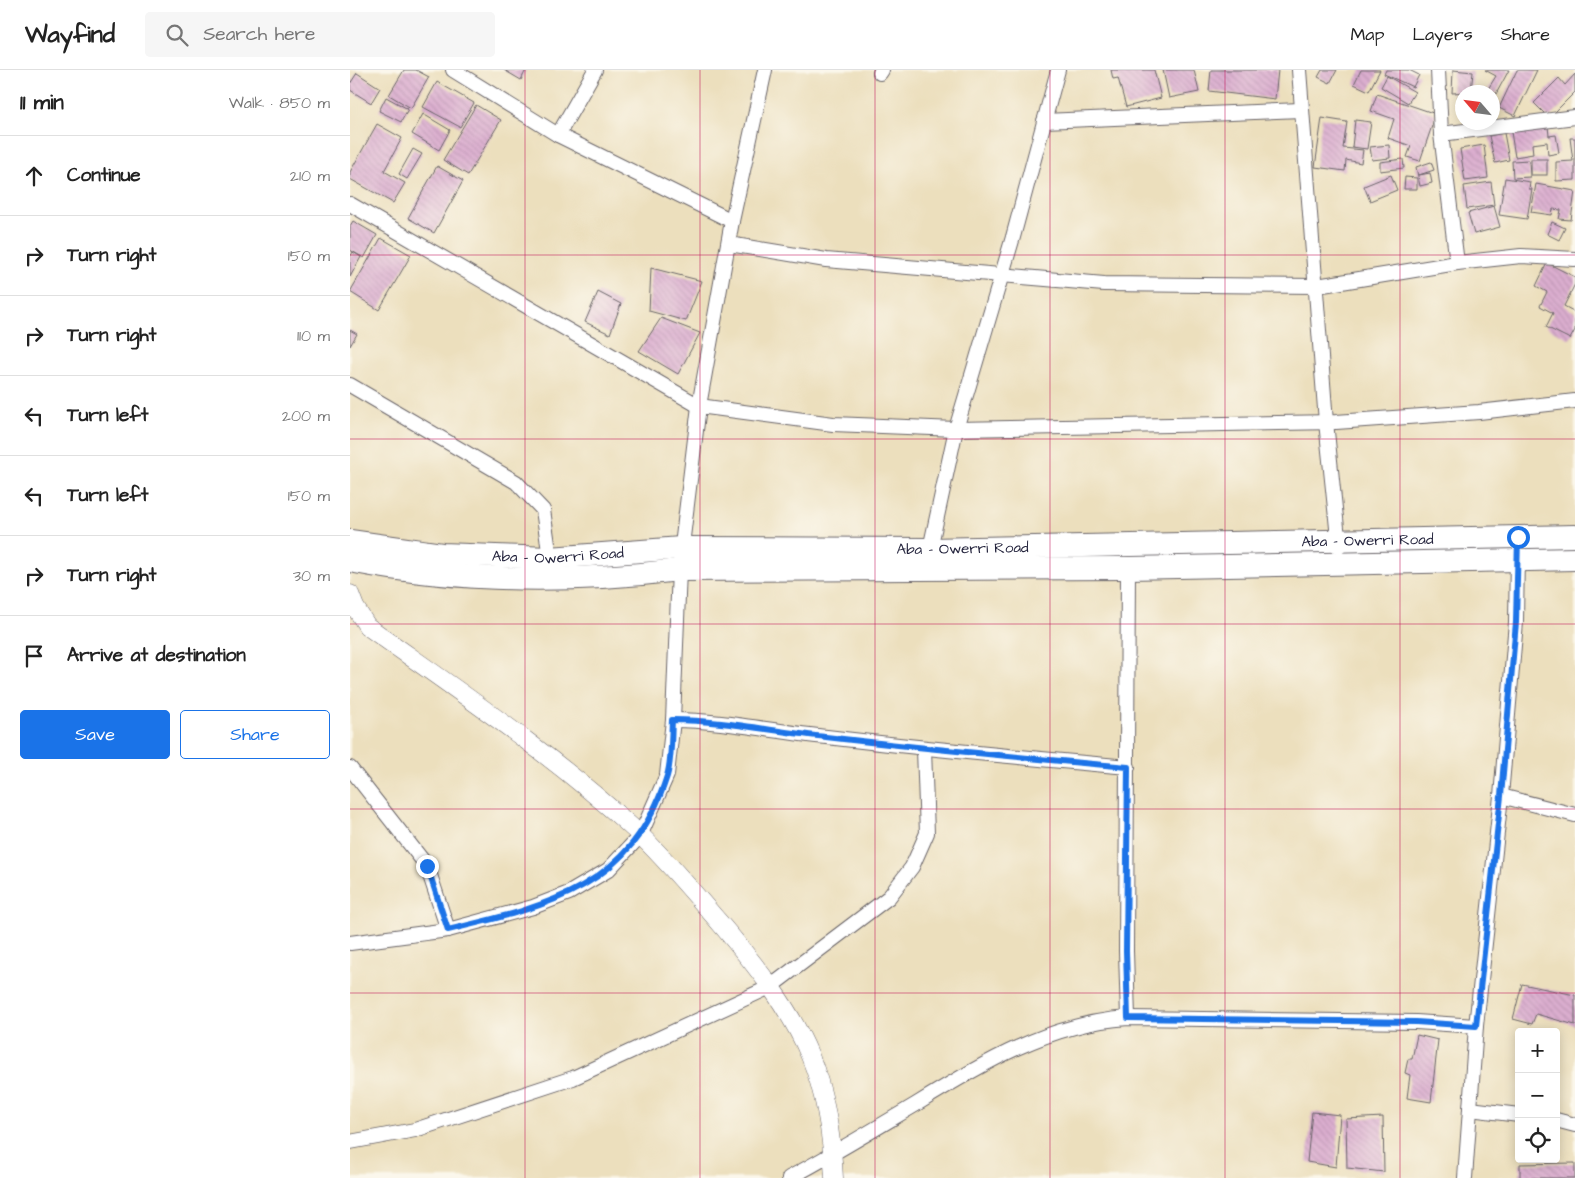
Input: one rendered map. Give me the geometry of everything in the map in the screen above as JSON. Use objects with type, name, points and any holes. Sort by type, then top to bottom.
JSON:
[{"type":"highway","name":"Aba - Owerri Road","points":[[351,550],[550,558],[682,548],[930,549],[1575,536]]},
{"type":"highway","name":"Aba - Owerri Road","points":[[351,550],[379,567],[523,577],[614,578],[679,570],[1128,568],[1575,559]]},
{"type":"street","points":[[453,70],[558,135],[732,220]]},
{"type":"street","points":[[558,135],[595,70]]},
{"type":"street","points":[[350,943],[448,930],[533,907],[570,894],[608,870],[640,836],[667,775],[672,720],[679,570],[699,406],[732,220],[765,70]]},
{"type":"street","points":[[930,549],[956,429],[1058,70]]},
{"type":"street","points":[[1299,70],[1326,422],[1340,564]]},
{"type":"street","points":[[1438,70],[1442,134],[1457,263]]},
{"type":"street","points":[[1044,120],[1301,110]]},
{"type":"street","points":[[1442,134],[1575,117]]},
{"type":"street","points":[[350,204],[699,406],[833,424],[956,429],[1326,422],[1479,412],[1575,401]]},
{"type":"street","points":[[729,244],[826,260],[1104,284],[1316,286],[1457,263],[1522,256],[1575,259]]},
{"type":"street","points":[[350,385],[516,482],[543,510],[550,558]]},
{"type":"street","points":[[1465,1178],[1476,1026],[1501,796],[1516,622],[1518,537]]},
{"type":"street","points":[[1128,568],[1126,951],[1128,1018]]},
{"type":"street","points":[[350,594],[355,607],[368,626],[537,748],[640,836],[726,931],[770,987],[810,1055],[824,1098],[833,1154],[834,1178]]},
{"type":"street","points":[[672,720],[704,720],[775,732],[1128,767]]},
{"type":"street","points":[[350,1142],[415,1130],[573,1078],[770,987],[889,897],[912,867],[927,833],[924,748]]},
{"type":"street","points":[[350,768],[427,866],[448,930]]},
{"type":"street","points":[[1501,796],[1575,815]]},
{"type":"street","points":[[789,1178],[833,1154],[1004,1052],[1052,1034],[1102,1020],[1128,1018],[1416,1022],[1476,1026]]},
{"type":"street","points":[[1470,1109],[1515,1115]]},
{"type":"street","points":[[1560,1121],[1575,1125]]},
{"type":"building","points":[[404,70],[416,70],[429,77],[411,108],[389,95]]},
{"type":"building","points":[[504,70],[526,70],[521,80]]},
{"type":"building","points":[[1111,70],[1154,70],[1161,98],[1126,107],[1118,78],[1113,79]]},
{"type":"building","points":[[1163,70],[1194,70],[1199,92],[1169,98]]},
{"type":"building","points":[[1211,70],[1278,70],[1275,99],[1209,91]]},
{"type":"building","points":[[1322,70],[1337,70],[1330,83],[1318,77]]},
{"type":"building","points":[[1361,70],[1380,70],[1369,91],[1354,84]]},
{"type":"building","points":[[1386,70],[1409,70],[1419,75],[1413,87],[1384,74]]},
{"type":"building","points":[[1453,70],[1473,72],[1472,85],[1455,85],[1455,93],[1452,93]]},
{"type":"building","points":[[1485,70],[1509,70],[1500,87],[1500,85],[1490,85],[1496,76]]},
{"type":"building","points":[[1517,70],[1537,70],[1515,116],[1500,108]]},
{"type":"building","points":[[357,73],[380,88],[371,103],[350,90],[350,84]]},
{"type":"building","points":[[1575,74],[1575,92],[1549,118],[1534,103],[1559,78],[1565,85]]},
{"type":"building","points":[[1387,76],[1415,92],[1408,103],[1381,87]]},
{"type":"building","points":[[437,82],[474,103],[460,127],[423,107]]},
{"type":"building","points":[[1377,94],[1436,114],[1420,161],[1407,157],[1411,146],[1388,138],[1394,119],[1371,111]]},
{"type":"building","points":[[386,97],[408,109],[401,122],[379,111]]},
{"type":"building","points":[[476,105],[501,120],[468,175],[443,160]]},
{"type":"building","points":[[423,114],[450,130],[439,150],[412,134]]},
{"type":"building","points":[[1322,118],[1347,122],[1343,148],[1363,150],[1361,163],[1346,160],[1345,171],[1315,167]]},
{"type":"building","points":[[1355,120],[1371,122],[1367,149],[1352,147]]},
{"type":"building","points":[[377,124],[402,138],[384,171],[405,183],[393,203],[350,179],[350,172]]},
{"type":"building","points":[[1548,126],[1549,136],[1556,135],[1559,153],[1548,155],[1547,142],[1532,144],[1533,154],[1515,157],[1511,132]]},
{"type":"building","points":[[1504,133],[1509,160],[1495,163],[1489,136]]},
{"type":"building","points":[[1570,138],[1575,138],[1575,180],[1556,181],[1556,162],[1573,161]]},
{"type":"building","points":[[1389,145],[1390,158],[1372,160],[1370,147]]},
{"type":"building","points":[[1484,145],[1488,178],[1465,181],[1460,149]]},
{"type":"building","points":[[413,149],[422,154],[407,179],[399,174]]},
{"type":"building","points":[[1403,159],[1404,168],[1380,171],[1380,162]]},
{"type":"building","points":[[1531,159],[1547,159],[1547,175],[1531,175]]},
{"type":"building","points":[[1529,160],[1530,177],[1513,178],[1512,161]]},
{"type":"building","points":[[1431,162],[1434,170],[1419,175],[1430,173],[1432,183],[1420,186],[1416,167]]},
{"type":"building","points":[[437,166],[463,181],[434,233],[408,218]]},
{"type":"building","points":[[1391,175],[1397,190],[1370,201],[1364,186]]},
{"type":"building","points":[[1405,177],[1417,178],[1417,189],[1404,189]]},
{"type":"building","points":[[1505,178],[1530,182],[1529,189],[1532,189],[1527,219],[1499,215]]},
{"type":"building","points":[[1491,182],[1494,205],[1467,209],[1464,186]]},
{"type":"building","points":[[1536,184],[1575,191],[1571,220],[1559,219],[1561,210],[1553,209],[1552,215],[1531,212]]},
{"type":"building","points":[[1494,206],[1500,227],[1474,234],[1468,213]]},
{"type":"building","points":[[353,221],[377,235],[364,258],[350,250],[350,226]]},
{"type":"building","points":[[1552,222],[1565,228],[1559,240],[1547,234]]},
{"type":"building","points":[[381,238],[411,255],[379,310],[350,292]]},
{"type":"building","points":[[353,252],[361,257],[350,277],[350,257]]},
{"type":"building","points":[[1547,263],[1575,277],[1575,284],[1564,306],[1575,312],[1575,330],[1570,339],[1546,327],[1553,313],[1540,306],[1547,292],[1536,286]]},
{"type":"building","points":[[651,268],[702,281],[686,321],[649,311]]},
{"type":"building","points":[[598,292],[621,304],[610,334],[585,322]]},
{"type":"building","points":[[661,318],[700,333],[678,374],[639,351]]},
{"type":"building","points":[[350,330],[357,334],[350,346]]},
{"type":"building","points":[[1522,984],[1575,995],[1575,1025],[1536,1014],[1532,1024],[1513,1019]]},
{"type":"building","points":[[1417,1035],[1438,1040],[1431,1102],[1407,1098],[1410,1075],[1405,1073],[1408,1059],[1412,1059]]},
{"type":"building","points":[[1312,1112],[1340,1115],[1336,1167],[1307,1162]]},
{"type":"building","points":[[1383,1117],[1384,1172],[1347,1168],[1346,1119]]},
{"type":"building","points":[[1575,1163],[1575,1178],[1520,1178],[1520,1164]]},
{"type":"route","points":[[427,866],[448,930],[533,907],[570,894],[608,870],[640,836],[667,775],[672,720],[704,720],[775,732],[1128,767],[1126,951],[1128,1018],[1416,1022],[1476,1026],[1501,796],[1516,622],[1518,537]]}]
